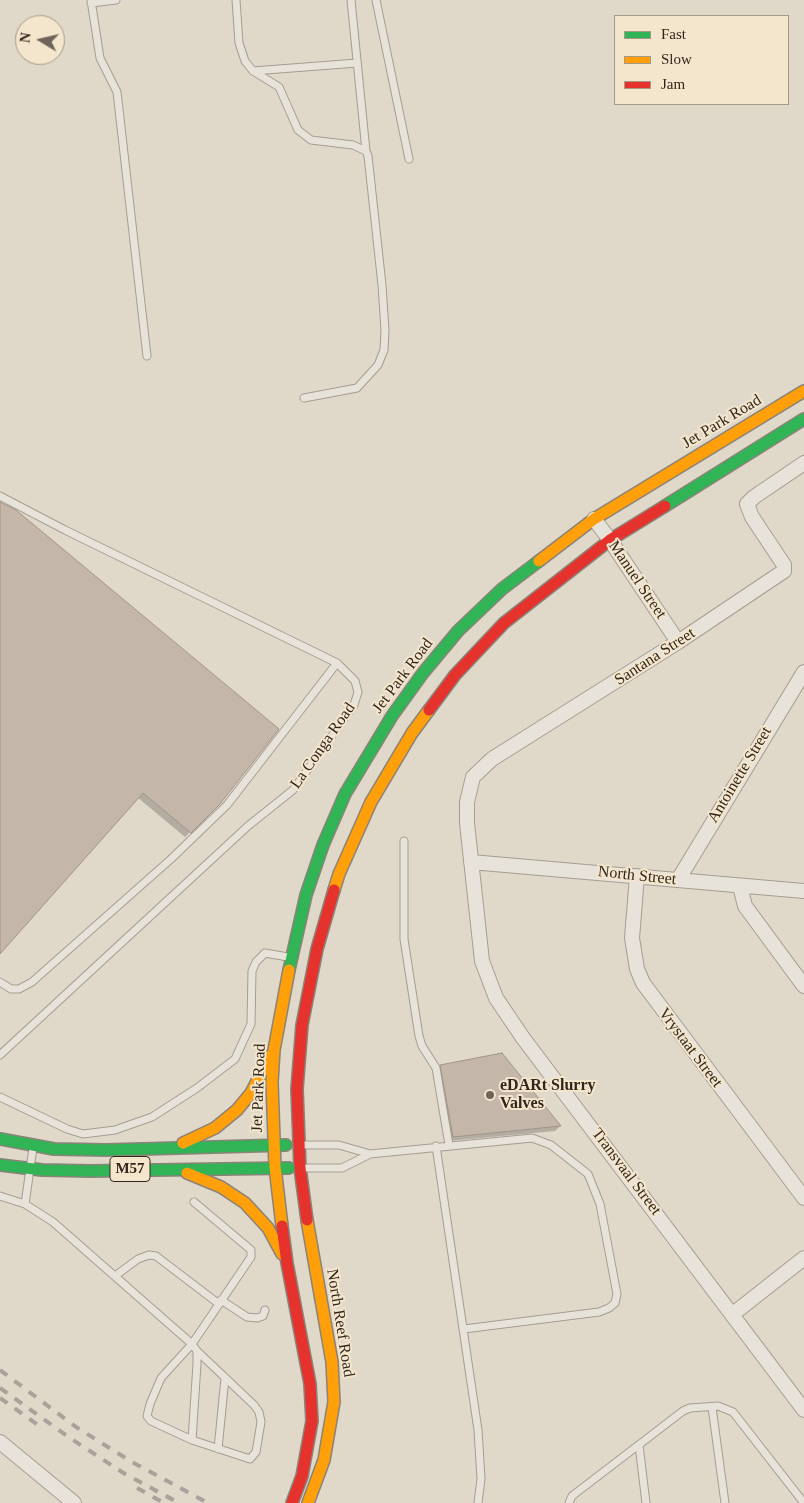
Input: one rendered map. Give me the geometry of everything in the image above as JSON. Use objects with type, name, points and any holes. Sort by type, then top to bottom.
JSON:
[{"type":"main road","name":"Jet Park Road","points":[[273,1145],[272,1082],[274,1050],[290,957],[306,895],[323,845],[346,794],[392,716],[423,673],[458,631],[502,589],[594,519],[804,391]]},
{"type":"main road","points":[[298,1145],[297,1089],[302,1025],[317,949],[339,874],[371,802],[412,733],[454,675],[504,623],[610,540],[804,419]]},
{"type":"main road","points":[[174,1147],[215,1128],[237,1110],[251,1093],[274,1050]]},
{"type":"main road","name":"Jet Park Road","points":[[0,1139],[54,1149],[106,1150],[298,1145]]},
{"type":"main road","points":[[273,1145],[287,1263],[310,1384],[312,1421],[302,1476],[292,1503]]},
{"type":"main road","name":"North Reef Road","points":[[298,1145],[309,1238],[332,1362],[334,1402],[324,1460],[308,1503]]},
{"type":"main road","name":"M57","points":[[0,1165],[30,1169],[90,1171],[300,1168]]},
{"type":"main road","points":[[173,1169],[221,1187],[245,1203],[268,1228],[287,1263]]},
{"type":"street","name":"Santana Street","points":[[471,862],[467,802],[469,786],[480,769],[678,642],[784,571],[784,565],[752,517],[747,504],[754,497],[804,463]]},
{"type":"street","name":"Manuel Street","points":[[594,519],[678,642]]},
{"type":"street","name":"Antoinette Street","points":[[678,880],[804,672]]},
{"type":"street","name":"North Street","points":[[471,862],[804,891]]},
{"type":"street","name":"Transvaal Street","points":[[471,862],[482,961],[496,998],[523,1038],[804,1410]]},
{"type":"street","name":"Vrystaat Street","points":[[637,876],[632,938],[637,969],[643,983],[804,1198]]},
{"type":"street","points":[[740,886],[745,906],[804,986]]},
{"type":"street","points":[[732,1314],[804,1258]]},
{"type":"street","points":[[0,1442],[74,1503]]},
{"type":"lane","points":[[116,0],[91,1],[100,58],[117,92],[147,356]]},
{"type":"lane","points":[[236,0],[239,43],[245,61],[253,71],[279,86],[294,122],[304,135],[311,140],[353,145],[366,151]]},
{"type":"lane","points":[[304,398],[357,388],[378,365],[384,350],[385,330],[382,286],[351,0]]},
{"type":"lane","points":[[376,0],[410,159]]},
{"type":"lane","points":[[253,71],[358,63]]},
{"type":"lane","name":"La Conga Road","points":[[0,496],[133,564],[336,663],[355,681],[358,692],[354,705],[293,790],[248,826],[0,1055]]},
{"type":"lane","points":[[0,982],[11,989],[19,989],[32,982],[171,859],[227,805],[336,663]]},
{"type":"lane","points":[[404,841],[404,939],[422,1046],[436,1068],[449,1145]]},
{"type":"lane","points":[[0,1097],[67,1129],[83,1134],[115,1130],[152,1117],[197,1088],[235,1059],[251,1024],[252,971],[258,958],[269,953],[290,957]]},
{"type":"lane","points":[[300,1168],[342,1168],[370,1154],[532,1138],[551,1145],[588,1174],[596,1190],[617,1294],[612,1306],[599,1312],[464,1329]]},
{"type":"lane","points":[[298,1145],[339,1145],[370,1154]]},
{"type":"lane","points":[[25,1204],[33,1146]]},
{"type":"lane","points":[[436,1146],[478,1430],[481,1479],[478,1503]]},
{"type":"lane","points":[[0,1196],[25,1204],[53,1222],[192,1344],[259,1412],[261,1422],[256,1452],[250,1459],[192,1440],[147,1416],[161,1378],[192,1344],[244,1270],[251,1257],[251,1250],[194,1202]]},
{"type":"lane","points":[[115,1276],[138,1259],[149,1255],[156,1256],[220,1302],[247,1317],[257,1318],[264,1316],[265,1310]]},
{"type":"lane","points":[[192,1440],[197,1351]]},
{"type":"lane","points":[[218,1449],[225,1378]]},
{"type":"lane","points":[[712,1406],[725,1503]]},
{"type":"lane","points":[[569,1503],[572,1496],[683,1411],[690,1408],[712,1406],[725,1408],[733,1412],[804,1503]]},
{"type":"lane","points":[[639,1445],[646,1503]]},
{"type":"building","points":[[0,502],[16,510],[279,729],[220,804],[191,833],[143,793],[0,954]]},
{"type":"building","name":"eDARt Slurry Valves","points":[[502,1053],[561,1126],[453,1137],[440,1065]]},
{"type":"railway","points":[[0,1370],[76,1427],[132,1462],[208,1503]]},
{"type":"railway","points":[[0,1388],[70,1438],[125,1474],[179,1503]]},
{"type":"railway","points":[[0,1398],[38,1425]]},
{"type":"railway","points":[[137,1488],[164,1503]]},
{"type":"traffic: fast","points":[[665,506],[804,419]]},
{"type":"traffic: fast","points":[[289,970],[306,895],[323,845],[345,794],[392,716],[423,673],[458,631],[502,589],[539,561]]},
{"type":"traffic: fast","points":[[0,1139],[54,1149],[106,1150],[286,1145]]},
{"type":"traffic: fast","points":[[0,1165],[42,1170],[90,1171],[289,1168]]},
{"type":"traffic: slow","points":[[539,561],[594,519],[804,391]]},
{"type":"traffic: slow","points":[[334,890],[339,874],[371,802],[412,733],[429,710]]},
{"type":"traffic: slow","points":[[282,1226],[275,1167],[272,1082],[274,1050],[289,970]]},
{"type":"traffic: slow","points":[[183,1143],[215,1128],[237,1110],[251,1093],[270,1056]]},
{"type":"traffic: slow","points":[[187,1173],[221,1187],[245,1203],[268,1228],[282,1254]]},
{"type":"traffic: slow","points":[[307,1220],[332,1362],[334,1402],[324,1460],[308,1503]]},
{"type":"traffic: jam","points":[[429,710],[455,675],[504,623],[610,540],[665,506]]},
{"type":"traffic: jam","points":[[307,1220],[300,1168],[297,1089],[302,1025],[317,949],[334,890]]},
{"type":"traffic: jam","points":[[282,1226],[287,1263],[310,1384],[312,1421],[302,1476],[292,1503]]},
{"type":"place","name":"eDARt Slurry Valves","points":[[490,1095]]}]
